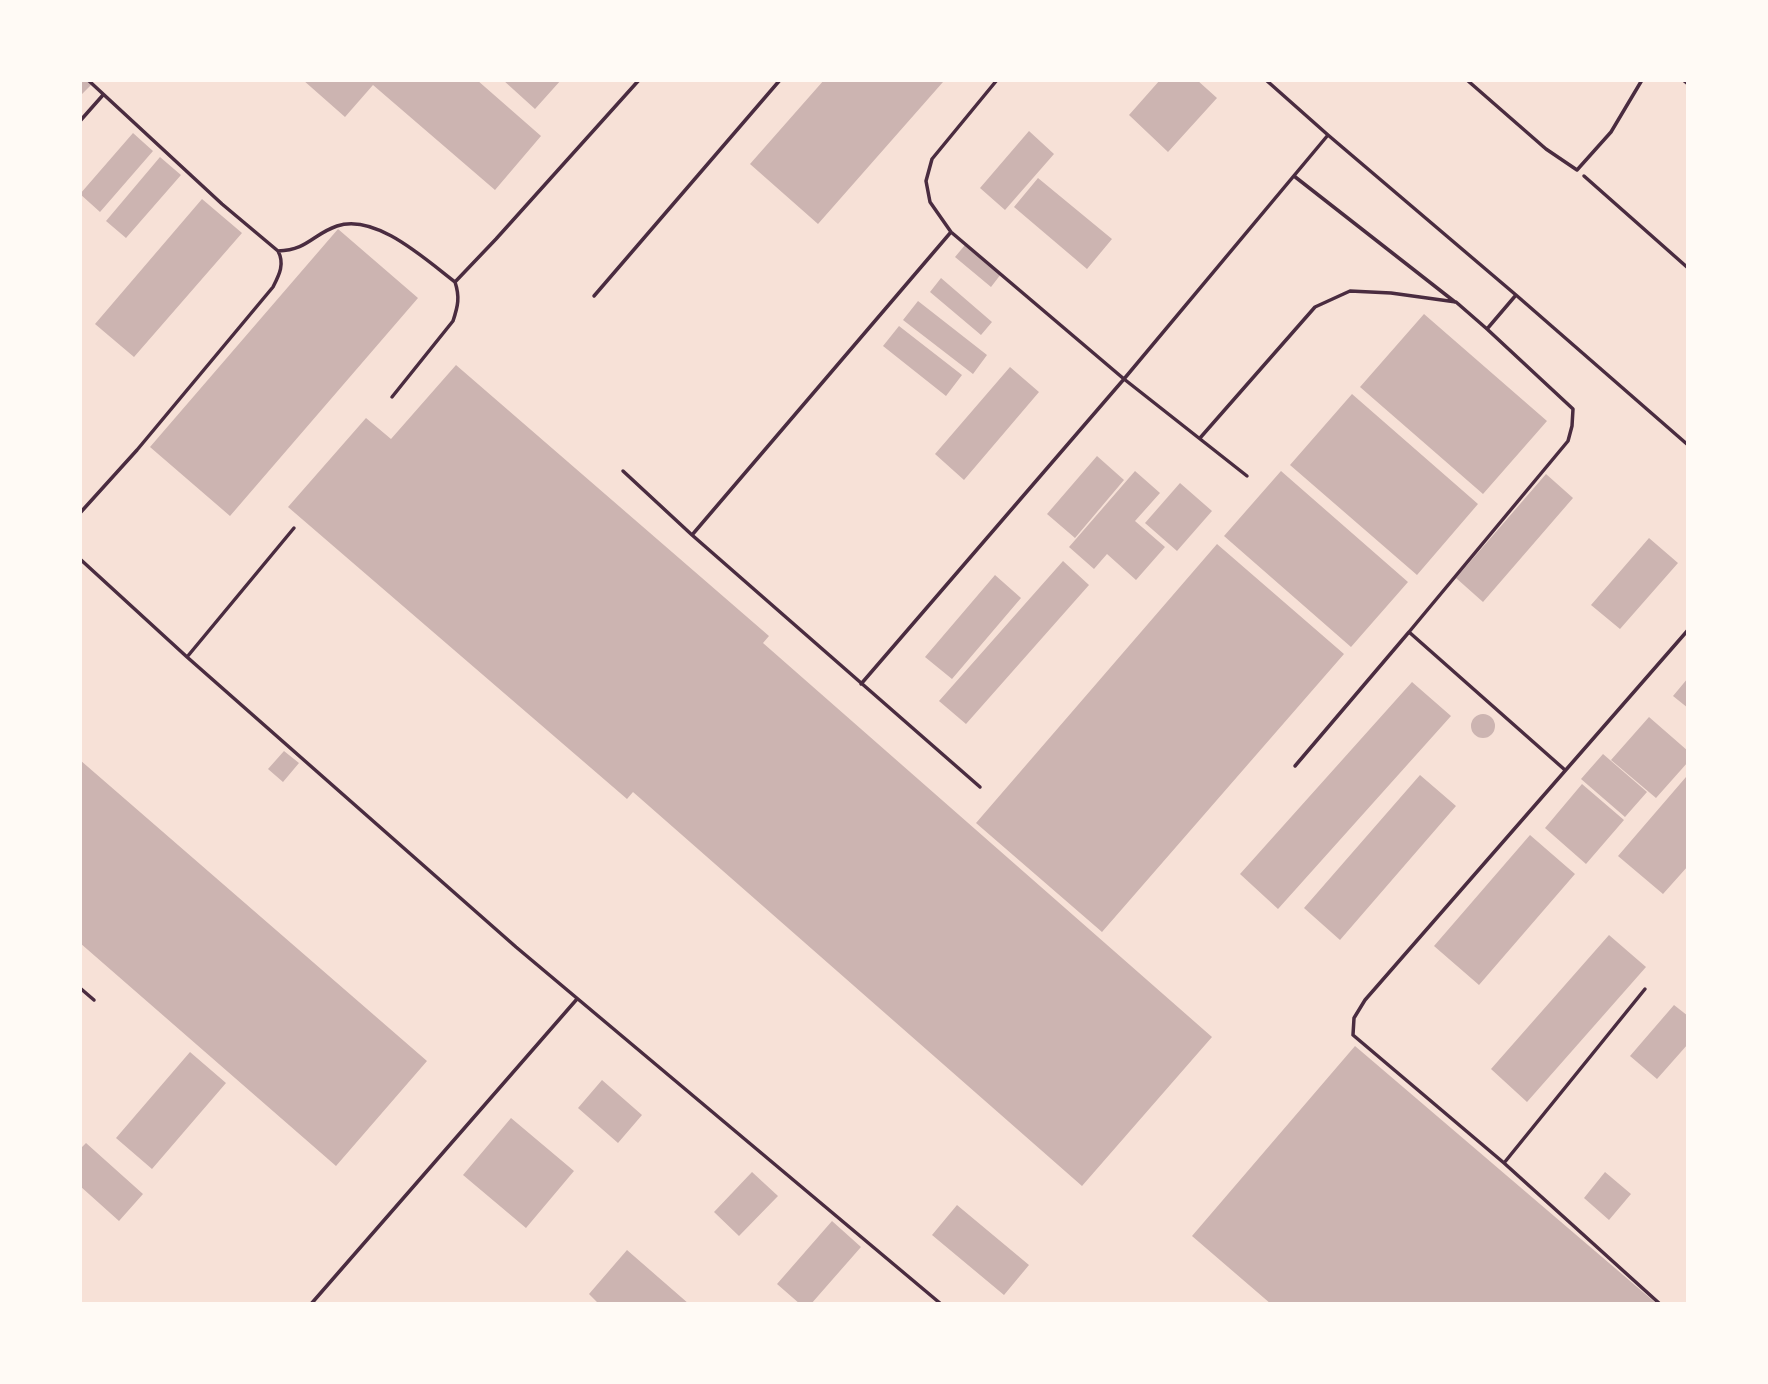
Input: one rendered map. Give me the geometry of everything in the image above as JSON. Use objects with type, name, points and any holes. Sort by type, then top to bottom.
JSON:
[{"type":"lane","points":[[80,513],[137,450],[273,287],[279,275],[282,258],[278,251],[222,204],[88,80]]},
{"type":"lane","points":[[455,282],[639,80]]},
{"type":"lane","points":[[594,296],[780,80]]},
{"type":"lane","points":[[997,80],[932,159],[926,181],[930,202],[951,232],[1124,379],[1247,476]]},
{"type":"lane","points":[[1266,80],[1688,445]]},
{"type":"lane","points":[[1467,80],[1546,149],[1577,170],[1611,132],[1642,80]]},
{"type":"lane","points":[[1683,80],[1688,84]]},
{"type":"lane","points":[[80,121],[103,95]]},
{"type":"lane","points":[[861,684],[1124,379],[1328,135]]},
{"type":"lane","points":[[1294,176],[1456,302],[1573,409],[1568,441],[1295,766]]},
{"type":"lane","points":[[278,251],[302,247],[338,226],[362,225],[387,233],[455,282],[459,295],[453,321],[391,397]]},
{"type":"lane","points":[[692,535],[951,232]]},
{"type":"lane","points":[[1200,438],[1315,307],[1350,292],[1391,293],[1456,302]]},
{"type":"lane","points":[[1487,329],[1516,295]]},
{"type":"lane","points":[[622,471],[980,787]]},
{"type":"lane","points":[[187,657],[294,528]]},
{"type":"lane","points":[[80,559],[516,947],[941,1304]]},
{"type":"lane","points":[[1660,1304],[1504,1163],[1353,1035],[1354,1018],[1366,1000],[1688,630]]},
{"type":"lane","points":[[1409,632],[1565,770]]},
{"type":"lane","points":[[80,988],[94,1000]]},
{"type":"lane","points":[[1504,1163],[1646,989]]},
{"type":"lane","points":[[311,1304],[577,999]]},
{"type":"path","points":[[1577,170],[1688,268]]},
{"type":"building","points":[[80,80],[86,80],[91,85],[80,96]]},
{"type":"building","points":[[303,80],[477,80],[541,136],[495,190],[373,85],[345,117]]},
{"type":"building","points":[[503,80],[561,80],[535,109]]},
{"type":"building","points":[[824,80],[943,82],[818,224],[750,164]]},
{"type":"building","points":[[1160,80],[1197,80],[1217,98],[1168,152],[1129,115]]},
{"type":"building","points":[[1029,131],[1054,154],[1005,210],[980,188]]},
{"type":"building","points":[[133,133],[153,151],[100,212],[80,194]]},
{"type":"building","points":[[160,157],[181,175],[126,238],[106,221]]},
{"type":"building","points":[[1038,178],[1112,239],[1087,269],[1014,207]]},
{"type":"building","points":[[202,199],[242,233],[134,357],[95,324]]},
{"type":"building","points":[[338,229],[418,298],[230,516],[150,447]]},
{"type":"building","points":[[965,245],[1001,274],[991,287],[955,257]]},
{"type":"building","points":[[941,278],[992,322],[981,335],[930,292]]},
{"type":"building","points":[[918,301],[987,355],[973,374],[903,320]]},
{"type":"building","points":[[1424,314],[1547,421],[1483,494],[1360,387]]},
{"type":"building","points":[[899,326],[962,375],[946,396],[883,346]]},
{"type":"building","points":[[456,365],[769,636],[763,643],[1212,1037],[1082,1186],[633,792],[627,799],[288,507],[366,418],[391,439]]},
{"type":"building","points":[[1010,367],[1039,392],[964,480],[935,454]]},
{"type":"building","points":[[1352,394],[1478,504],[1417,575],[1290,465]]},
{"type":"building","points":[[1097,456],[1124,480],[1075,538],[1047,514]]},
{"type":"building","points":[[1135,471],[1160,493],[1135,521],[1165,547],[1136,580],[1107,554],[1094,569],[1069,547]]},
{"type":"building","points":[[1281,471],[1408,582],[1351,647],[1224,536]]},
{"type":"building","points":[[1546,474],[1573,498],[1483,602],[1456,578]]},
{"type":"building","points":[[1180,483],[1212,511],[1177,551],[1145,523]]},
{"type":"building","points":[[1649,538],[1678,563],[1620,629],[1591,605]]},
{"type":"building","points":[[1217,544],[1344,654],[1102,932],[976,823]]},
{"type":"building","points":[[1063,561],[1089,585],[966,724],[939,701]]},
{"type":"building","points":[[995,575],[1021,598],[952,679],[925,657]]},
{"type":"building","points":[[1688,678],[1688,708],[1673,696]]},
{"type":"building","points":[[1412,682],[1451,716],[1278,909],[1240,874]]},
{"type":"building","points":[[1483,714],[1492,717],[1495,726],[1492,735],[1483,738],[1474,735],[1471,726],[1474,717]]},
{"type":"building","points":[[1649,717],[1688,751],[1688,762],[1656,798],[1611,760]]},
{"type":"building","points":[[284,751],[299,763],[283,782],[268,769]]},
{"type":"building","points":[[1603,754],[1647,792],[1625,817],[1581,779]]},
{"type":"building","points":[[80,760],[427,1061],[336,1166],[80,943]]},
{"type":"building","points":[[1420,775],[1456,806],[1340,940],[1304,908]]},
{"type":"building","points":[[1686,777],[1688,866],[1663,894],[1618,856]]},
{"type":"building","points":[[1582,784],[1624,820],[1586,864],[1545,828]]},
{"type":"building","points":[[1530,835],[1575,874],[1479,985],[1434,946]]},
{"type":"building","points":[[1609,935],[1646,967],[1527,1102],[1491,1069]]},
{"type":"building","points":[[1674,1005],[1688,1016],[1688,1044],[1657,1079],[1630,1056]]},
{"type":"building","points":[[1355,1046],[1657,1304],[1271,1304],[1192,1236]]},
{"type":"building","points":[[190,1052],[226,1083],[152,1169],[116,1138]]},
{"type":"building","points":[[602,1080],[642,1115],[618,1143],[578,1108]]},
{"type":"building","points":[[511,1118],[574,1171],[526,1228],[463,1175]]},
{"type":"building","points":[[86,1143],[143,1194],[119,1221],[80,1186],[80,1149]]},
{"type":"building","points":[[752,1172],[778,1196],[739,1236],[714,1212]]},
{"type":"building","points":[[1605,1172],[1631,1194],[1609,1220],[1584,1198]]},
{"type":"building","points":[[957,1205],[1029,1265],[1004,1295],[932,1235]]},
{"type":"building","points":[[832,1221],[861,1247],[811,1304],[800,1304],[777,1284]]},
{"type":"building","points":[[627,1250],[689,1304],[599,1304],[589,1294]]}]
